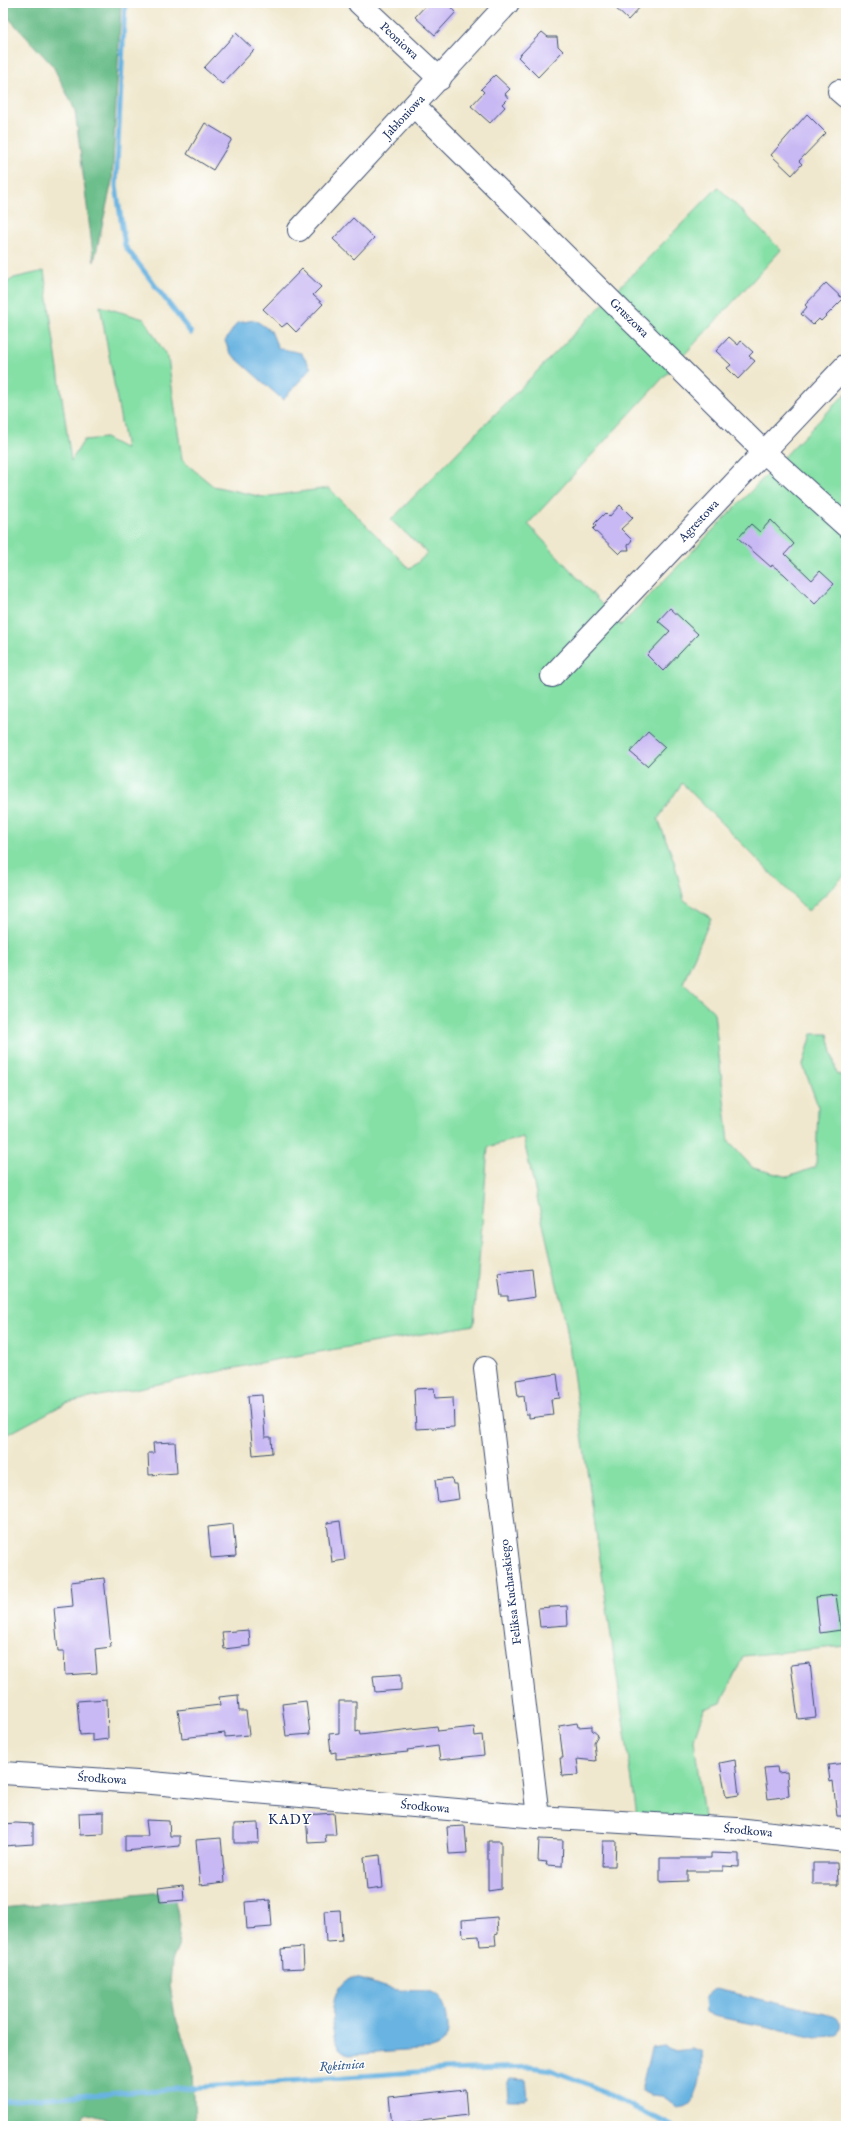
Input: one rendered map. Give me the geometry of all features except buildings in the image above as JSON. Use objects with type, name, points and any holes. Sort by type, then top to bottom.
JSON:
[{"type":"street","name":"Peoniowa","points":[[358,3],[440,79]]},
{"type":"street","name":"Jabłoniowa","points":[[299,230],[440,79],[508,3]]},
{"type":"street","name":"Gruszowa","points":[[414,106],[764,452],[846,526]]},
{"type":"street","name":"Agrestowa","points":[[552,676],[846,365]]},
{"type":"street","name":"Feliksa Kucharskiego","points":[[485,1368],[538,1817]]},
{"type":"street","name":"Środkowa","points":[[3,1773],[152,1783],[538,1817],[737,1829],[846,1841]]},
{"type":"green space","points":[[3,3],[121,3],[112,181],[94,262],[75,110],[53,66],[3,12]]},
{"type":"green space","points":[[718,187],[781,250],[528,524],[621,625],[846,393],[846,874],[808,911],[682,783],[658,819],[674,861],[684,900],[711,918],[683,983],[714,1012],[729,1142],[753,1168],[788,1177],[816,1167],[818,1106],[803,1065],[812,1034],[828,1034],[837,1075],[846,1074],[846,1646],[743,1656],[721,1703],[704,1709],[694,1739],[704,1818],[637,1816],[566,1324],[523,1137],[488,1147],[474,1325],[279,1359],[66,1403],[3,1437],[3,285],[14,278],[44,271],[71,461],[84,440],[105,438],[126,449],[100,306],[144,319],[168,358],[182,460],[213,486],[263,497],[329,488],[410,569],[428,553],[391,520]]},
{"type":"green space","points":[[173,1891],[180,1924],[178,1947],[172,1961],[170,1985],[175,2016],[193,2066],[195,2126],[125,2126],[118,2122],[85,2113],[79,2126],[3,2126],[3,1908]]},
{"type":"water","points":[[255,320],[271,331],[278,348],[301,353],[311,368],[283,400],[230,353],[225,341],[237,323]]},
{"type":"water","points":[[350,1978],[361,1979],[392,1989],[430,1992],[437,1995],[442,2001],[446,2011],[448,2030],[446,2037],[439,2045],[432,2049],[349,2055],[344,2052],[338,2047],[334,2038],[332,2018],[338,1988],[343,1981]]},
{"type":"water","points":[[716,1989],[833,2016],[839,2020],[840,2027],[836,2036],[817,2037],[714,2016],[706,2012],[705,1999],[710,1991]]},
{"type":"water","points":[[664,2046],[674,2050],[692,2048],[701,2052],[700,2080],[696,2094],[689,2105],[677,2107],[663,2096],[650,2095],[641,2091],[651,2048]]},
{"type":"water","points":[[510,2079],[526,2080],[528,2097],[526,2100],[508,2100],[507,2084]]},
{"type":"waterway","points":[[125,3],[116,186],[125,246],[191,333]]},
{"type":"waterway","name":"Rokitnica","points":[[3,2101],[445,2070],[531,2067],[551,2070],[590,2085],[671,2126]]},
{"type":"district","name":"KADY","points":[[290,1820]]}]
